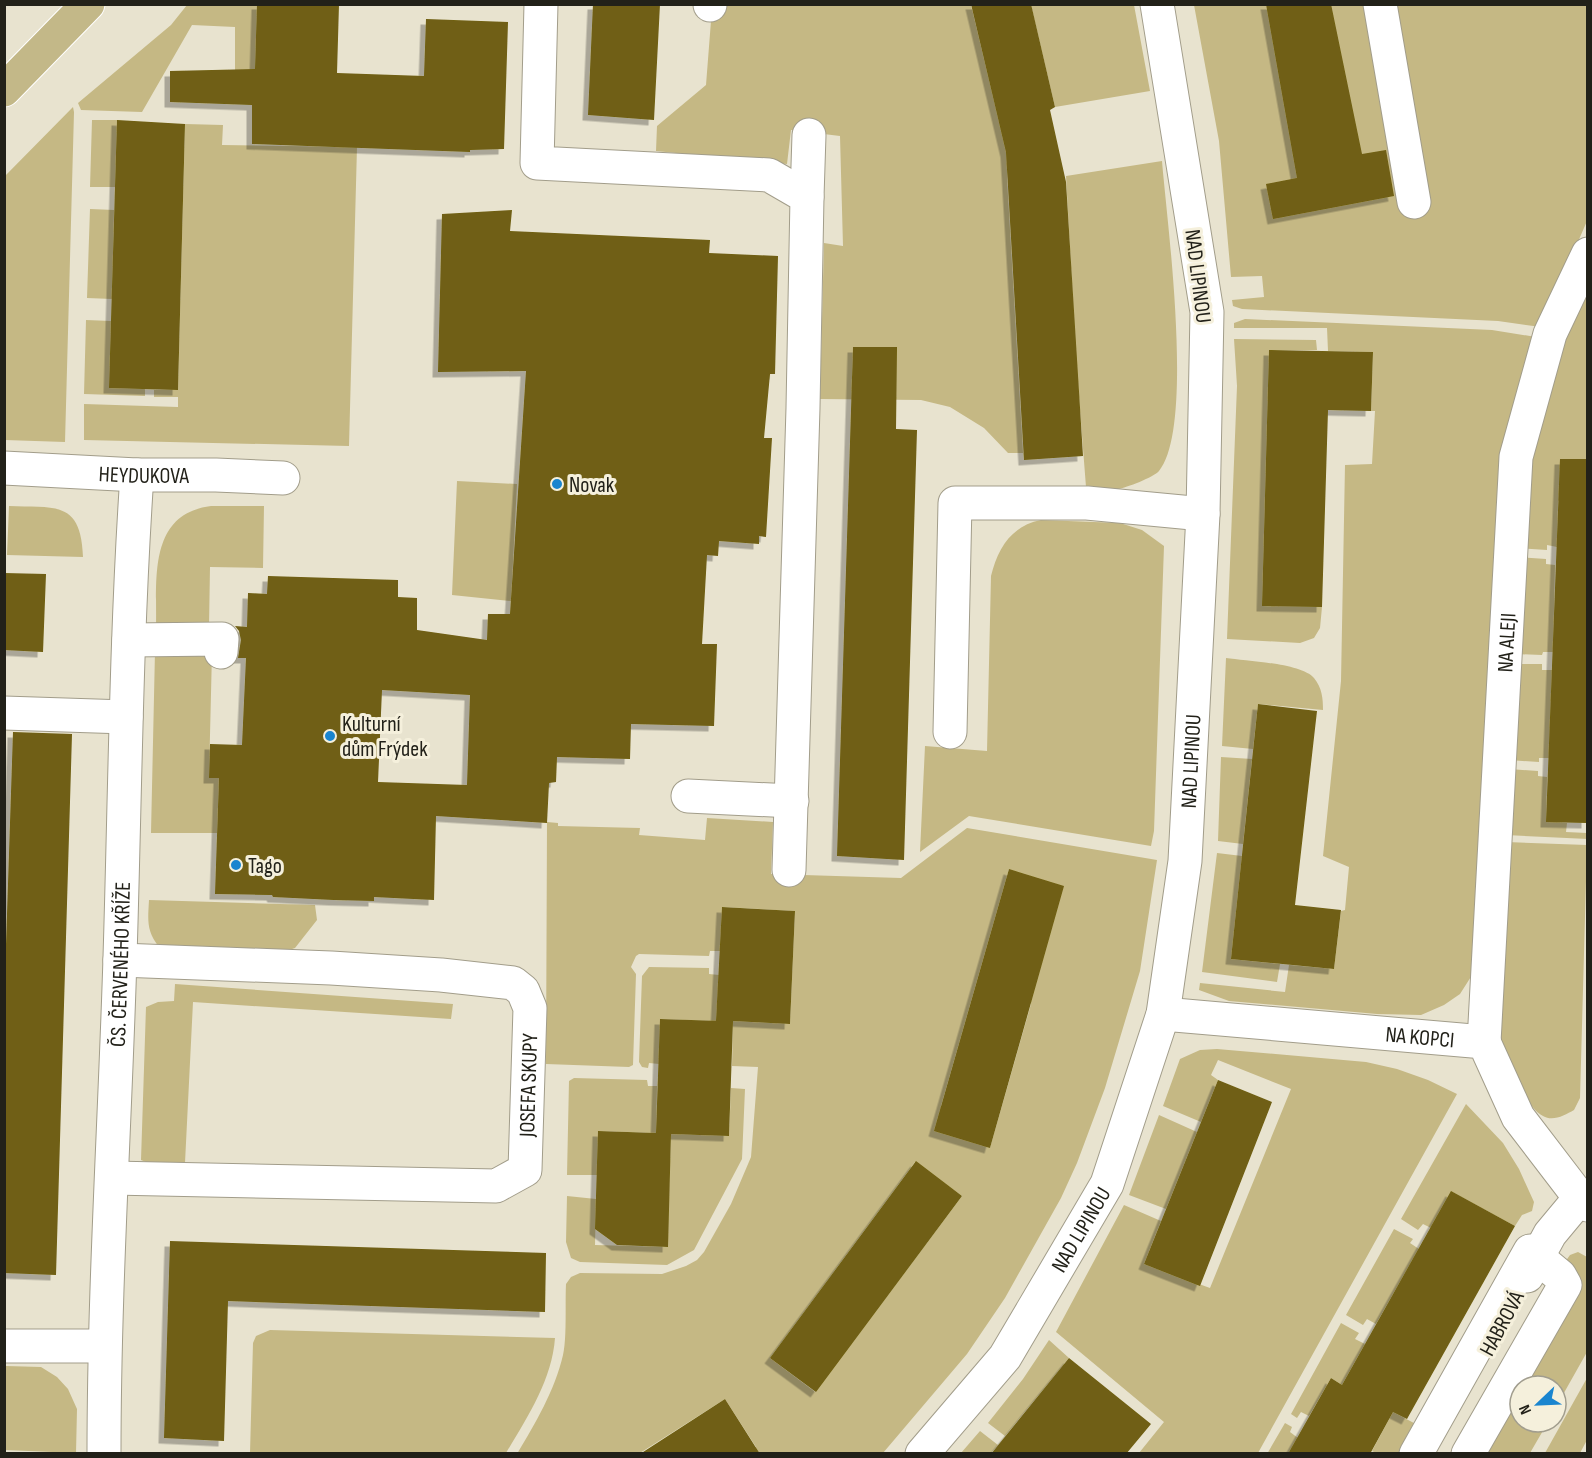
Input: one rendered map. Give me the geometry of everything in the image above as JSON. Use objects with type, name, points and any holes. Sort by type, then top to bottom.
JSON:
[{"type":"main road","points":[[4,90],[88,4]]},
{"type":"street","points":[[541,4],[537,163],[769,176],[807,197]]},
{"type":"street","name":"NAD LIPINOU","points":[[922,1454],[1005,1357],[1107,1184],[1163,1014],[1185,861],[1203,514],[1207,312],[1157,4]]},
{"type":"street","points":[[1380,4],[1414,202]]},
{"type":"street","points":[[789,870],[810,135]]},
{"type":"street","name":"NA ALEJI","points":[[1484,1042],[1516,458],[1550,334],[1587,254]]},
{"type":"street","name":"HEYDUKOVA","points":[[4,468],[137,475],[283,478]]},
{"type":"street","name":"ČS. ČERVENÉHO KŘÍŽE","points":[[104,1454],[104,1346],[120,960],[131,564],[137,475]]},
{"type":"street","points":[[950,732],[955,503],[1087,503],[1203,514]]},
{"type":"street","points":[[129,640],[222,639],[221,652]]},
{"type":"street","points":[[4,713],[126,717]]},
{"type":"street","points":[[688,796],[792,801]]},
{"type":"street","name":"JOSEFA SKUPY","points":[[112,1178],[496,1186],[525,1170],[529,1069],[530,1008],[524,991],[513,983],[452,976],[331,968],[120,960]]},
{"type":"street","name":"NA KOPCI","points":[[1163,1014],[1484,1042],[1518,1117],[1584,1202]]},
{"type":"street","name":"HABROVÁ","points":[[1432,1454],[1550,1234],[1584,1202]]},
{"type":"street","points":[[1416,1454],[1530,1251],[1560,1276],[1565,1286],[1468,1454]]},
{"type":"street","points":[[4,1346],[104,1346]]},
{"type":"shaded area","points":[[187,5],[257,5],[255,70],[235,70],[235,27],[192,25],[142,112],[81,110],[78,103],[171,25]]},
{"type":"shaded area","points":[[726,5],[971,5],[999,121],[1009,118],[1007,179],[1023,453],[1008,453],[984,428],[950,407],[921,400],[820,399],[824,243],[843,246],[840,136],[791,130],[787,164],[656,151],[657,126],[706,85],[711,21]],"holes":[[[853,347],[896,348],[896,377],[852,376]]]},
{"type":"shaded area","points":[[1031,5],[1134,5],[1150,91],[1055,107]]},
{"type":"shaded area","points":[[1194,5],[1587,5],[1587,221],[1541,327],[1498,321],[1242,309],[1233,306],[1232,300],[1264,297],[1262,276],[1231,277],[1219,141]]},
{"type":"shaded area","points":[[73,107],[65,442],[5,440],[5,176]]},
{"type":"shaded area","points":[[92,120],[117,120],[115,187],[90,187]]},
{"type":"shaded area","points":[[185,124],[223,125],[222,145],[357,147],[349,446],[84,440],[84,404],[178,407],[178,397],[154,397],[154,390],[178,390]]},
{"type":"shaded area","points":[[1162,161],[1176,322],[1175,413],[1170,448],[1159,471],[1146,479],[1118,489],[1086,487],[1066,176]]},
{"type":"shaded area","points":[[90,209],[114,210],[112,299],[87,298]]},
{"type":"shaded area","points":[[1587,273],[1587,489],[1580,489],[1558,501],[1557,547],[1547,545],[1547,550],[1518,548],[1540,398]]},
{"type":"shaded area","points":[[1245,319],[1492,330],[1536,337],[1474,972],[1460,994],[1444,1005],[1421,1015],[1377,1014],[1229,1001],[1199,990],[1200,983],[1285,992],[1289,965],[1334,969],[1341,911],[1345,910],[1349,867],[1323,856],[1341,681],[1345,465],[1372,464],[1375,411],[1371,411],[1373,352],[1328,351],[1327,328],[1234,328],[1234,323]]},
{"type":"shaded area","points":[[86,320],[111,321],[109,388],[145,389],[145,396],[84,394]]},
{"type":"shaded area","points":[[1234,339],[1316,340],[1317,350],[1269,350],[1262,606],[1322,607],[1320,628],[1314,638],[1300,643],[1227,639],[1237,386]]},
{"type":"shaded area","points":[[457,481],[517,484],[511,601],[452,595]]},
{"type":"shaded area","points":[[9,506],[52,508],[71,516],[77,525],[83,557],[7,555]]},
{"type":"shaded area","points":[[211,506],[264,506],[263,568],[210,567],[209,627],[156,626],[157,569],[166,535],[176,522],[191,512]]},
{"type":"shaded area","points":[[1041,520],[1120,523],[1142,530],[1164,546],[1154,831],[1151,846],[969,816],[920,852],[925,746],[987,751],[991,576],[1007,540],[1022,527]]},
{"type":"shaded area","points":[[1518,557],[1546,559],[1546,564],[1555,565],[1553,652],[1543,652],[1542,655],[1514,654]]},
{"type":"shaded area","points":[[155,651],[212,652],[209,777],[219,778],[217,833],[151,833]]},
{"type":"shaded area","points":[[1226,658],[1286,666],[1307,673],[1319,686],[1323,710],[1258,704],[1253,749],[1222,746]]},
{"type":"shaded area","points":[[1513,664],[1542,664],[1542,670],[1552,670],[1549,758],[1539,758],[1539,762],[1509,760]]},
{"type":"shaded area","points":[[1221,757],[1252,759],[1243,844],[1218,841]]},
{"type":"shaded area","points":[[1509,769],[1538,771],[1538,776],[1547,777],[1546,821],[1567,823],[1566,832],[1587,833],[1588,839],[1506,835]]},
{"type":"shaded area","points":[[707,818],[773,822],[771,874],[901,878],[967,828],[1157,860],[1140,971],[1105,1088],[1077,1163],[1061,1198],[1005,1298],[967,1354],[883,1453],[747,1453],[756,1447],[725,1399],[640,1453],[517,1454],[544,1406],[563,1355],[566,1284],[571,1277],[580,1273],[662,1274],[686,1266],[697,1260],[704,1252],[731,1204],[751,1157],[758,1067],[732,1066],[733,1021],[790,1024],[795,911],[722,907],[720,951],[710,951],[709,956],[639,954],[636,956],[631,967],[636,974],[633,1065],[629,1067],[546,1064],[547,822],[558,823],[558,826],[640,828],[639,835],[705,840]],"holes":[[[1009,869],[1031,1004],[990,1148],[941,1106]],[[915,1162],[962,1196],[815,1392],[770,1358]]]},
{"type":"shaded area","points":[[1506,842],[1587,845],[1580,1098],[1574,1110],[1555,1118],[1543,1116],[1528,1101],[1509,1065],[1499,1032]]},
{"type":"shaded area","points":[[1217,853],[1242,856],[1231,959],[1280,964],[1277,982],[1202,972]]},
{"type":"shaded area","points":[[149,900],[315,905],[317,920],[295,948],[280,953],[159,947],[150,930]]},
{"type":"shaded area","points":[[649,967],[709,968],[709,974],[719,975],[716,1021],[660,1019],[659,1064],[649,1063],[648,1068],[642,1067],[639,1062],[642,976]]},
{"type":"shaded area","points":[[175,984],[453,1004],[451,1019],[193,1002],[185,1163],[158,1167],[141,1160],[146,1007],[158,1002],[174,1001]]},
{"type":"shaded area","points":[[1217,1049],[1366,1062],[1397,1069],[1457,1094],[1258,1453],[1139,1453],[1164,1422],[1056,1332],[1124,1205],[1161,1221],[1144,1264],[1210,1288],[1291,1089],[1218,1060],[1211,1075],[1218,1080],[1201,1122],[1163,1106],[1180,1059],[1200,1050]]},
{"type":"shaded area","points":[[574,1078],[647,1080],[648,1086],[657,1086],[656,1133],[598,1131],[597,1175],[567,1175],[569,1081]]},
{"type":"shaded area","points":[[731,1088],[745,1089],[742,1159],[694,1250],[667,1265],[580,1262],[571,1258],[566,1242],[567,1196],[596,1199],[595,1245],[667,1247],[671,1134],[729,1136]]},
{"type":"shaded area","points":[[1466,1104],[1503,1143],[1519,1169],[1534,1202],[1532,1211],[1522,1215],[1515,1226],[1452,1192],[1431,1228],[1423,1224],[1418,1230],[1401,1219]]},
{"type":"shaded area","points":[[1159,1115],[1197,1132],[1166,1209],[1129,1195]]},
{"type":"shaded area","points":[[1394,1229],[1413,1239],[1410,1243],[1419,1249],[1376,1324],[1367,1319],[1363,1325],[1346,1315]]},
{"type":"shaded area","points":[[1578,1252],[1587,1257],[1587,1352],[1568,1386],[1568,1374],[1508,1374],[1565,1262],[1570,1255]]},
{"type":"shaded area","points":[[1341,1323],[1359,1333],[1355,1339],[1365,1344],[1342,1385],[1331,1378],[1309,1416],[1301,1412],[1297,1418],[1291,1414]]},
{"type":"shaded area","points":[[270,1330],[555,1338],[544,1384],[506,1453],[250,1453],[253,1343],[256,1336]]},
{"type":"shaded area","points":[[1049,1340],[1069,1358],[1005,1436],[988,1423],[1023,1379]]},
{"type":"shaded area","points":[[4,1357],[6,1366],[41,1367],[57,1377],[68,1389],[77,1409],[76,1453],[5,1450]]},
{"type":"shaded area","points":[[1508,1375],[1508,1434],[1541,1434],[1530,1453],[1468,1454]]},
{"type":"shaded area","points":[[1587,1378],[1587,1440],[1580,1453],[1545,1453],[1556,1434],[1568,1434],[1568,1412]]},
{"type":"shaded area","points":[[1393,1412],[1429,1431],[1416,1453],[1376,1453],[1372,1451]]},
{"type":"shaded area","points":[[1285,1423],[1292,1427],[1290,1432],[1298,1438],[1289,1453],[1267,1454]]},
{"type":"shaded area","points":[[980,1431],[998,1445],[991,1453],[961,1453]]},
{"type":"building","points":[[257,4],[339,4],[337,73],[424,76],[426,19],[508,22],[504,149],[470,150],[470,152],[252,144],[252,105],[170,102],[170,71],[255,69]]},
{"type":"building","points":[[593,4],[660,4],[654,120],[588,115]]},
{"type":"building","points":[[971,4],[1031,4],[1055,107],[1050,110],[1066,182],[1083,456],[1024,460],[1006,152]]},
{"type":"building","points":[[1266,4],[1331,4],[1362,154],[1386,150],[1394,196],[1273,219],[1266,184],[1297,178]]},
{"type":"building","points":[[117,120],[185,124],[178,390],[109,388]]},
{"type":"building","points":[[512,210],[510,231],[710,240],[709,253],[778,256],[775,374],[770,374],[764,438],[772,438],[766,537],[759,536],[759,544],[719,541],[718,556],[707,555],[702,644],[717,644],[714,726],[631,724],[630,759],[557,757],[556,782],[549,783],[547,823],[436,816],[434,900],[374,897],[374,901],[334,900],[273,897],[272,895],[215,894],[219,778],[209,778],[210,744],[242,745],[246,658],[238,658],[241,640],[235,626],[247,627],[248,593],[267,594],[268,576],[398,580],[398,597],[417,598],[417,630],[487,640],[488,614],[510,614],[526,371],[438,372],[442,214]],"holes":[[[382,690],[470,695],[467,785],[378,782]]]},
{"type":"building","points":[[853,347],[897,347],[896,429],[917,430],[904,860],[837,856]]},
{"type":"building","points":[[1269,350],[1373,352],[1371,411],[1328,410],[1322,607],[1262,606]]},
{"type":"building","points":[[1560,459],[1587,459],[1587,823],[1546,822]]},
{"type":"building","points":[[4,573],[46,574],[43,652],[4,650]]},
{"type":"building","points":[[1258,704],[1317,711],[1295,905],[1341,910],[1334,969],[1231,959]]},
{"type":"building","points":[[13,732],[72,734],[56,1275],[4,1273],[4,1006]]},
{"type":"building","points":[[1009,869],[1064,886],[990,1148],[934,1131]]},
{"type":"building","points":[[722,907],[795,911],[790,1024],[733,1021],[729,1136],[671,1134],[668,1247],[617,1245],[595,1229],[598,1131],[656,1133],[660,1019],[716,1021]]},
{"type":"building","points":[[1218,1080],[1272,1102],[1200,1286],[1144,1264]]},
{"type":"building","points":[[916,1161],[962,1196],[816,1392],[770,1358]]},
{"type":"building","points":[[1451,1191],[1515,1226],[1407,1419],[1393,1412],[1370,1454],[1288,1454],[1331,1378],[1342,1385]]},
{"type":"building","points":[[170,1241],[546,1253],[545,1312],[228,1301],[224,1441],[164,1438]]},
{"type":"building","points":[[1069,1358],[1151,1424],[1126,1454],[991,1454]]},
{"type":"building","points":[[725,1399],[760,1454],[640,1454]]},
{"type":"place","name":"Novak","points":[[557,484]]},
{"type":"place","name":"Kulturní dům Frýdek","points":[[330,736]]},
{"type":"place","name":"Tago","points":[[236,865]]}]
